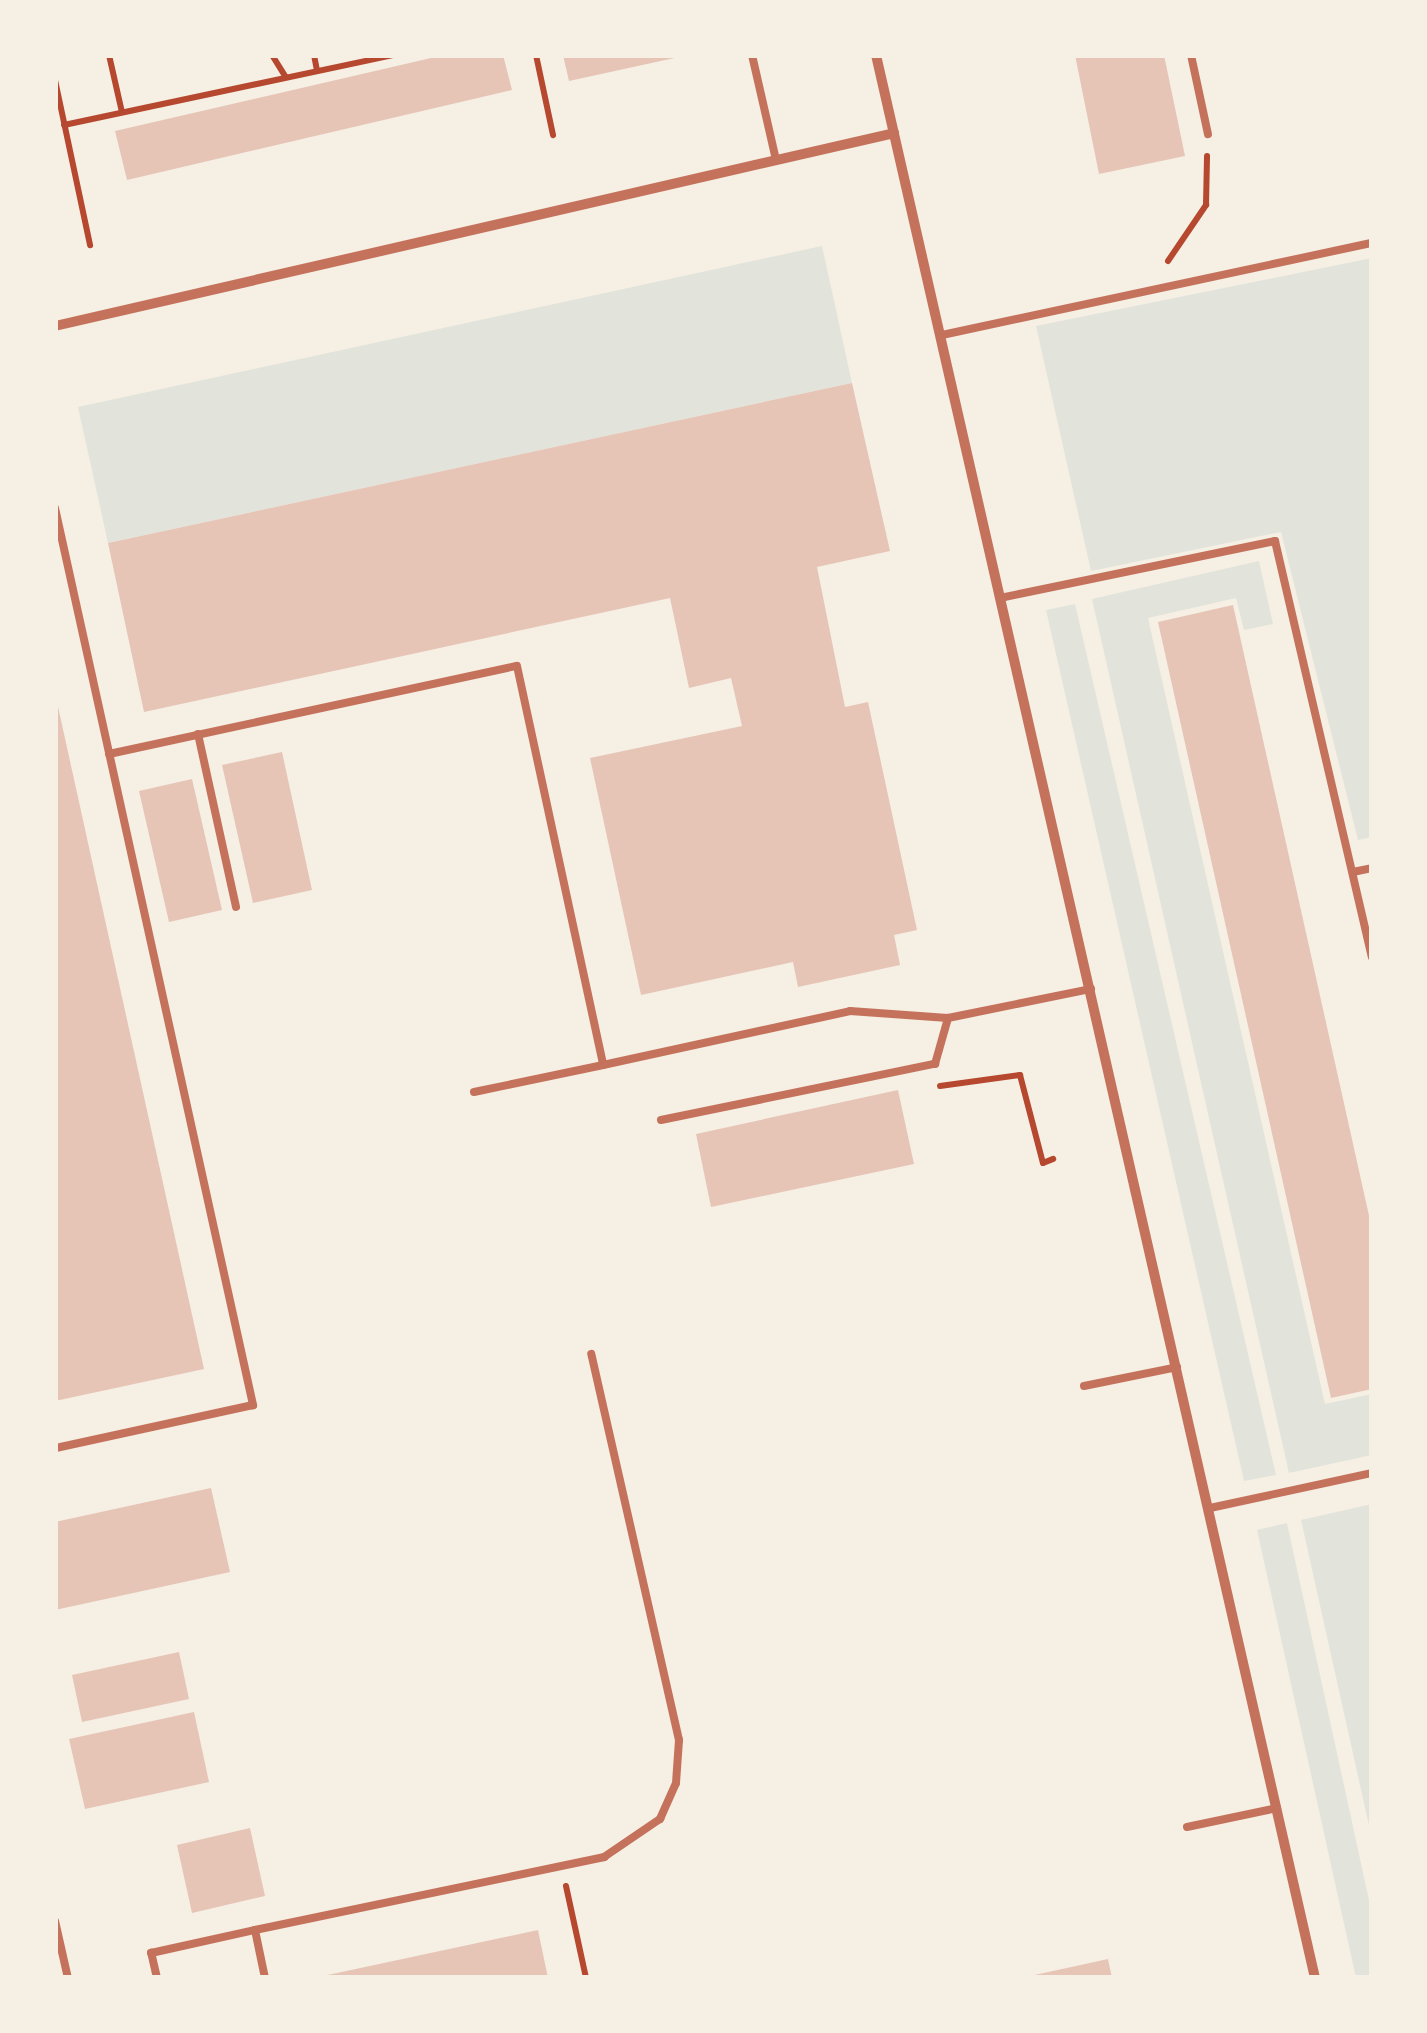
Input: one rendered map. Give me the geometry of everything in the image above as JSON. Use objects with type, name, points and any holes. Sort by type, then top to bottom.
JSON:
[{"type":"street","points":[[876,55],[1315,1978]]},
{"type":"street","points":[[55,326],[894,133]]},
{"type":"lane","points":[[752,55],[776,160]]},
{"type":"lane","points":[[1191,55],[1208,134]]},
{"type":"lane","points":[[942,335],[1372,244]]},
{"type":"lane","points":[[55,508],[253,1405],[55,1448]]},
{"type":"lane","points":[[1000,598],[1275,541],[1372,957]]},
{"type":"lane","points":[[109,754],[517,666],[603,1064]]},
{"type":"lane","points":[[198,734],[236,908]]},
{"type":"lane","points":[[1352,872],[1372,868]]},
{"type":"lane","points":[[474,1092],[850,1011],[948,1018],[1090,988]]},
{"type":"lane","points":[[661,1120],[935,1064],[948,1018]]},
{"type":"lane","points":[[157,1978],[151,1952],[604,1857],[660,1819],[676,1783],[680,1740],[591,1354]]},
{"type":"lane","points":[[1084,1386],[1177,1368]]},
{"type":"lane","points":[[1210,1508],[1372,1473]]},
{"type":"lane","points":[[1187,1828],[1278,1808]]},
{"type":"lane","points":[[55,1921],[68,1978]]},
{"type":"lane","points":[[254,1930],[265,1978]]},
{"type":"path","points":[[110,55],[122,112]]},
{"type":"path","points":[[272,55],[286,78]]},
{"type":"path","points":[[314,55],[318,71]]},
{"type":"path","points":[[64,125],[392,55]]},
{"type":"path","points":[[536,55],[553,135]]},
{"type":"path","points":[[55,80],[90,244]]},
{"type":"path","points":[[1149,290],[1206,205],[1208,134]]},
{"type":"path","points":[[935,1064],[942,1092],[1020,1075],[1043,1163],[1053,1159]]},
{"type":"path","points":[[561,1864],[586,1978]]},
{"type":"shaded area","points":[[822,246],[852,383],[108,543],[78,407]]},
{"type":"shaded area","points":[[1372,258],[1372,837],[1358,840],[1281,532],[1091,571],[1036,326]]},
{"type":"shaded area","points":[[1259,561],[1273,624],[1244,630],[1236,598],[1148,618],[1325,1404],[1372,1394],[1372,1455],[1289,1473],[1092,599]]},
{"type":"shaded area","points":[[1075,604],[1276,1475],[1244,1481],[1046,610]]},
{"type":"shaded area","points":[[1372,1504],[1372,1839],[1301,1520]]},
{"type":"shaded area","points":[[1287,1523],[1372,1914],[1372,1978],[1356,1978],[1257,1530]]},
{"type":"building","points":[[444,55],[503,55],[512,90],[127,180],[115,131]]},
{"type":"building","points":[[563,55],[679,55],[679,57],[569,81]]},
{"type":"building","points":[[1075,55],[1164,55],[1185,156],[1099,174]]},
{"type":"building","points":[[852,383],[890,551],[817,567],[845,707],[868,702],[917,930],[894,935],[900,965],[798,987],[793,962],[641,995],[590,758],[742,726],[731,678],[689,688],[670,598],[144,712],[108,543]]},
{"type":"building","points":[[1233,605],[1372,1229],[1372,1389],[1331,1398],[1158,622]]},
{"type":"building","points":[[55,693],[204,1369],[55,1401]]},
{"type":"building","points":[[282,752],[312,890],[253,903],[222,765]]},
{"type":"building","points":[[192,779],[222,910],[169,922],[139,791]]},
{"type":"building","points":[[898,1090],[914,1164],[711,1207],[696,1134]]},
{"type":"building","points":[[211,1488],[230,1572],[55,1610],[55,1522]]},
{"type":"building","points":[[179,1652],[189,1699],[82,1722],[72,1675]]},
{"type":"building","points":[[194,1712],[209,1782],[85,1809],[69,1739]]},
{"type":"building","points":[[250,1828],[265,1896],[192,1913],[177,1845]]},
{"type":"building","points":[[538,1930],[548,1978],[323,1976]]},
{"type":"building","points":[[1108,1959],[1112,1978],[1030,1976]]}]
